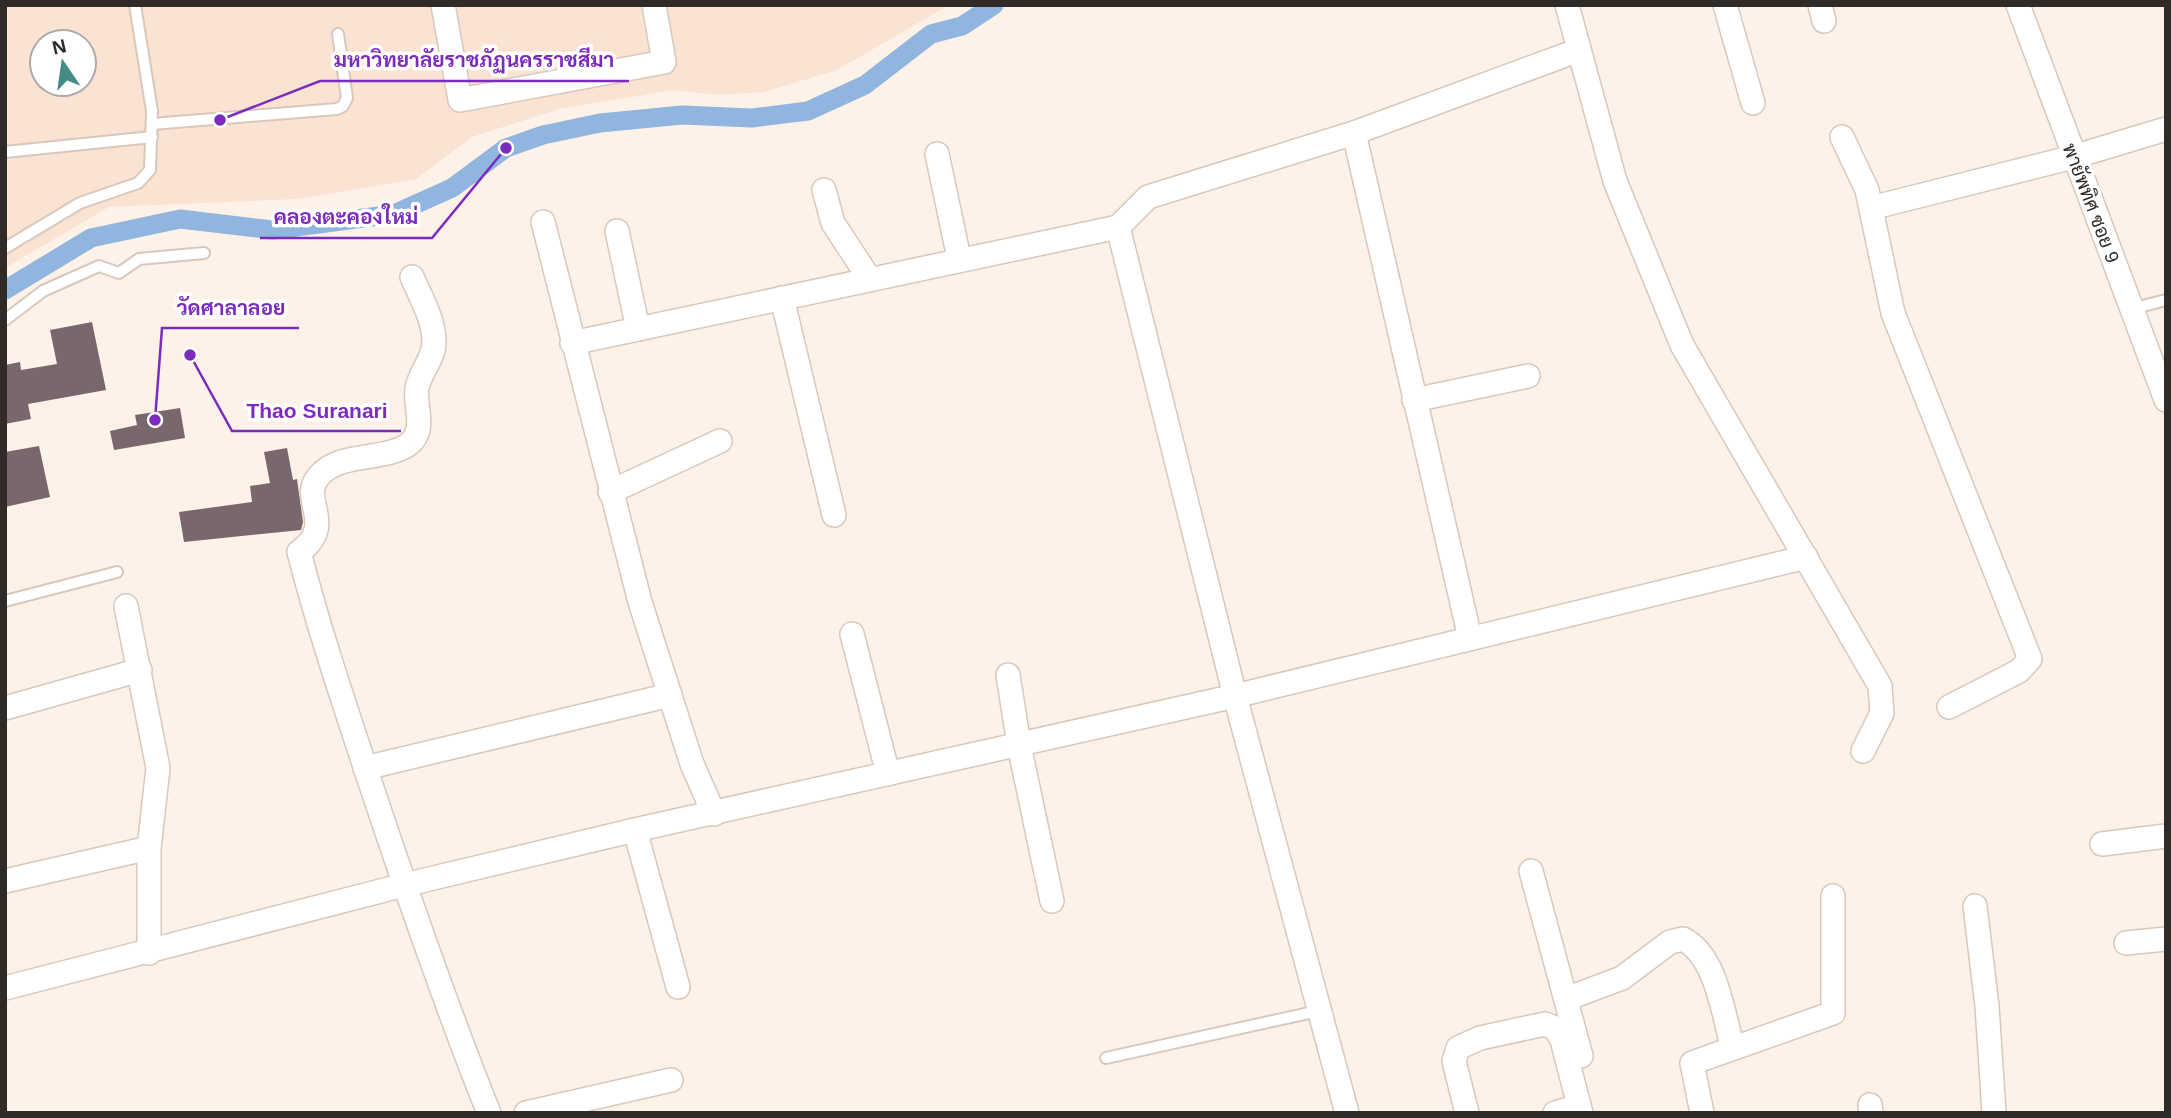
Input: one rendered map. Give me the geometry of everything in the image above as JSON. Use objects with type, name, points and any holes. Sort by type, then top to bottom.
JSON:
[{"type":"street","points":[[443,5],[460,100],[664,62],[654,5]]},
{"type":"street","points":[[1567,5],[1615,181],[1682,345],[1880,686],[1882,713],[1863,751]]},
{"type":"street","points":[[1725,5],[1753,103]]},
{"type":"street","name":"พายัพทิศ ซอย 9","points":[[2018,5],[2131,309],[2158,358],[2166,400]]},
{"type":"street","points":[[572,343],[1122,222],[1148,197],[1354,133],[1579,50]]},
{"type":"street","points":[[1871,208],[2073,157],[2166,129]]},
{"type":"street","points":[[1354,133],[1470,638]]},
{"type":"street","points":[[1842,137],[1867,190],[1893,313],[2030,659],[2019,671],[1949,707]]},
{"type":"street","points":[[937,154],[959,258]]},
{"type":"street","points":[[824,190],[833,223],[869,278]]},
{"type":"street","points":[[543,222],[640,602],[692,764],[714,814]]},
{"type":"street","points":[[1122,222],[1318,1011],[1347,1113]]},
{"type":"street","points":[[617,231],[638,329]]},
{"type":"street","points":[[412,277],[435,343],[417,387],[419,416],[415,436],[402,447],[346,462],[320,474],[314,487],[317,532],[312,542],[299,552],[316,617],[444,1004],[489,1113]]},
{"type":"street","points":[[782,298],[834,515]]},
{"type":"street","points":[[1414,400],[1528,376]]},
{"type":"street","points":[[610,492],[720,441]]},
{"type":"street","points":[[5,988],[149,953],[404,885],[635,830],[1241,695],[1806,557]]},
{"type":"street","points":[[126,606],[159,768],[149,848],[149,953]]},
{"type":"street","points":[[852,634],[888,774]]},
{"type":"street","points":[[5,708],[140,670]]},
{"type":"street","points":[[1008,675],[1019,745],[1052,901]]},
{"type":"street","points":[[365,768],[670,695]]},
{"type":"street","points":[[635,830],[678,987]]},
{"type":"street","points":[[2102,844],[2166,836]]},
{"type":"street","points":[[5,881],[149,848]]},
{"type":"street","points":[[1531,871],[1566,999],[1585,1111]]},
{"type":"street","points":[[1702,1113],[1692,1063],[1833,1013],[1833,896]]},
{"type":"street","points":[[1975,906],[1987,1006],[1994,1113]]},
{"type":"street","points":[[1566,999],[1622,978],[1670,942],[1683,939],[1702,957],[1712,976],[1733,1048]]},
{"type":"street","points":[[2126,943],[2166,939]]},
{"type":"street","points":[[1467,1113],[1454,1060],[1458,1048],[1480,1038],[1545,1024],[1555,1028],[1560,1034],[1585,1111]]},
{"type":"street","points":[[526,1113],[671,1080]]},
{"type":"street","points":[[1555,1113],[1585,1111]]},
{"type":"lane","points":[[5,248],[80,203],[138,183],[150,170],[152,124],[148,75],[135,5]]},
{"type":"lane","points":[[152,124],[343,106],[347,98],[338,34]]},
{"type":"lane","points":[[5,152],[152,137]]},
{"type":"lane","points":[[5,320],[43,291],[99,266],[119,274],[139,260],[204,253]]},
{"type":"lane","points":[[2131,309],[2166,300]]},
{"type":"lane","points":[[5,601],[117,572]]},
{"type":"lane","points":[[1106,1058],[1318,1011]]},
{"type":"shaded area","points":[[5,5],[949,5],[837,70],[764,92],[718,95],[674,90],[559,109],[472,137],[416,179],[297,199],[109,207],[5,268]]},
{"type":"building","points":[[92,322],[106,390],[28,404],[31,419],[5,424],[5,365],[20,362],[21,370],[57,364],[50,330]]},
{"type":"building","points":[[180,408],[185,438],[114,450],[110,431],[137,425],[135,415]]},
{"type":"building","points":[[39,446],[50,497],[5,507],[5,452]]},
{"type":"building","points":[[287,448],[293,480],[297,479],[303,522],[301,530],[184,542],[179,512],[252,502],[250,486],[270,483],[264,452]]},
{"type":"waterway","points":[[5,290],[91,238],[180,219],[273,230],[394,214],[452,188],[506,148],[543,135],[600,123],[682,115],[752,118],[808,111],[865,85],[931,34],[962,26],[994,5]]},
{"type":"place","name":"มหาวิทยาลัยราชภัฏนครราชสีมา","points":[[220,120]]},
{"type":"place","name":"คลองตะคองใหม่","points":[[506,148]]},
{"type":"place","name":"Thao Suranari","points":[[190,355]]},
{"type":"place","name":"วัดศาลาลอย","points":[[155,420]]}]
